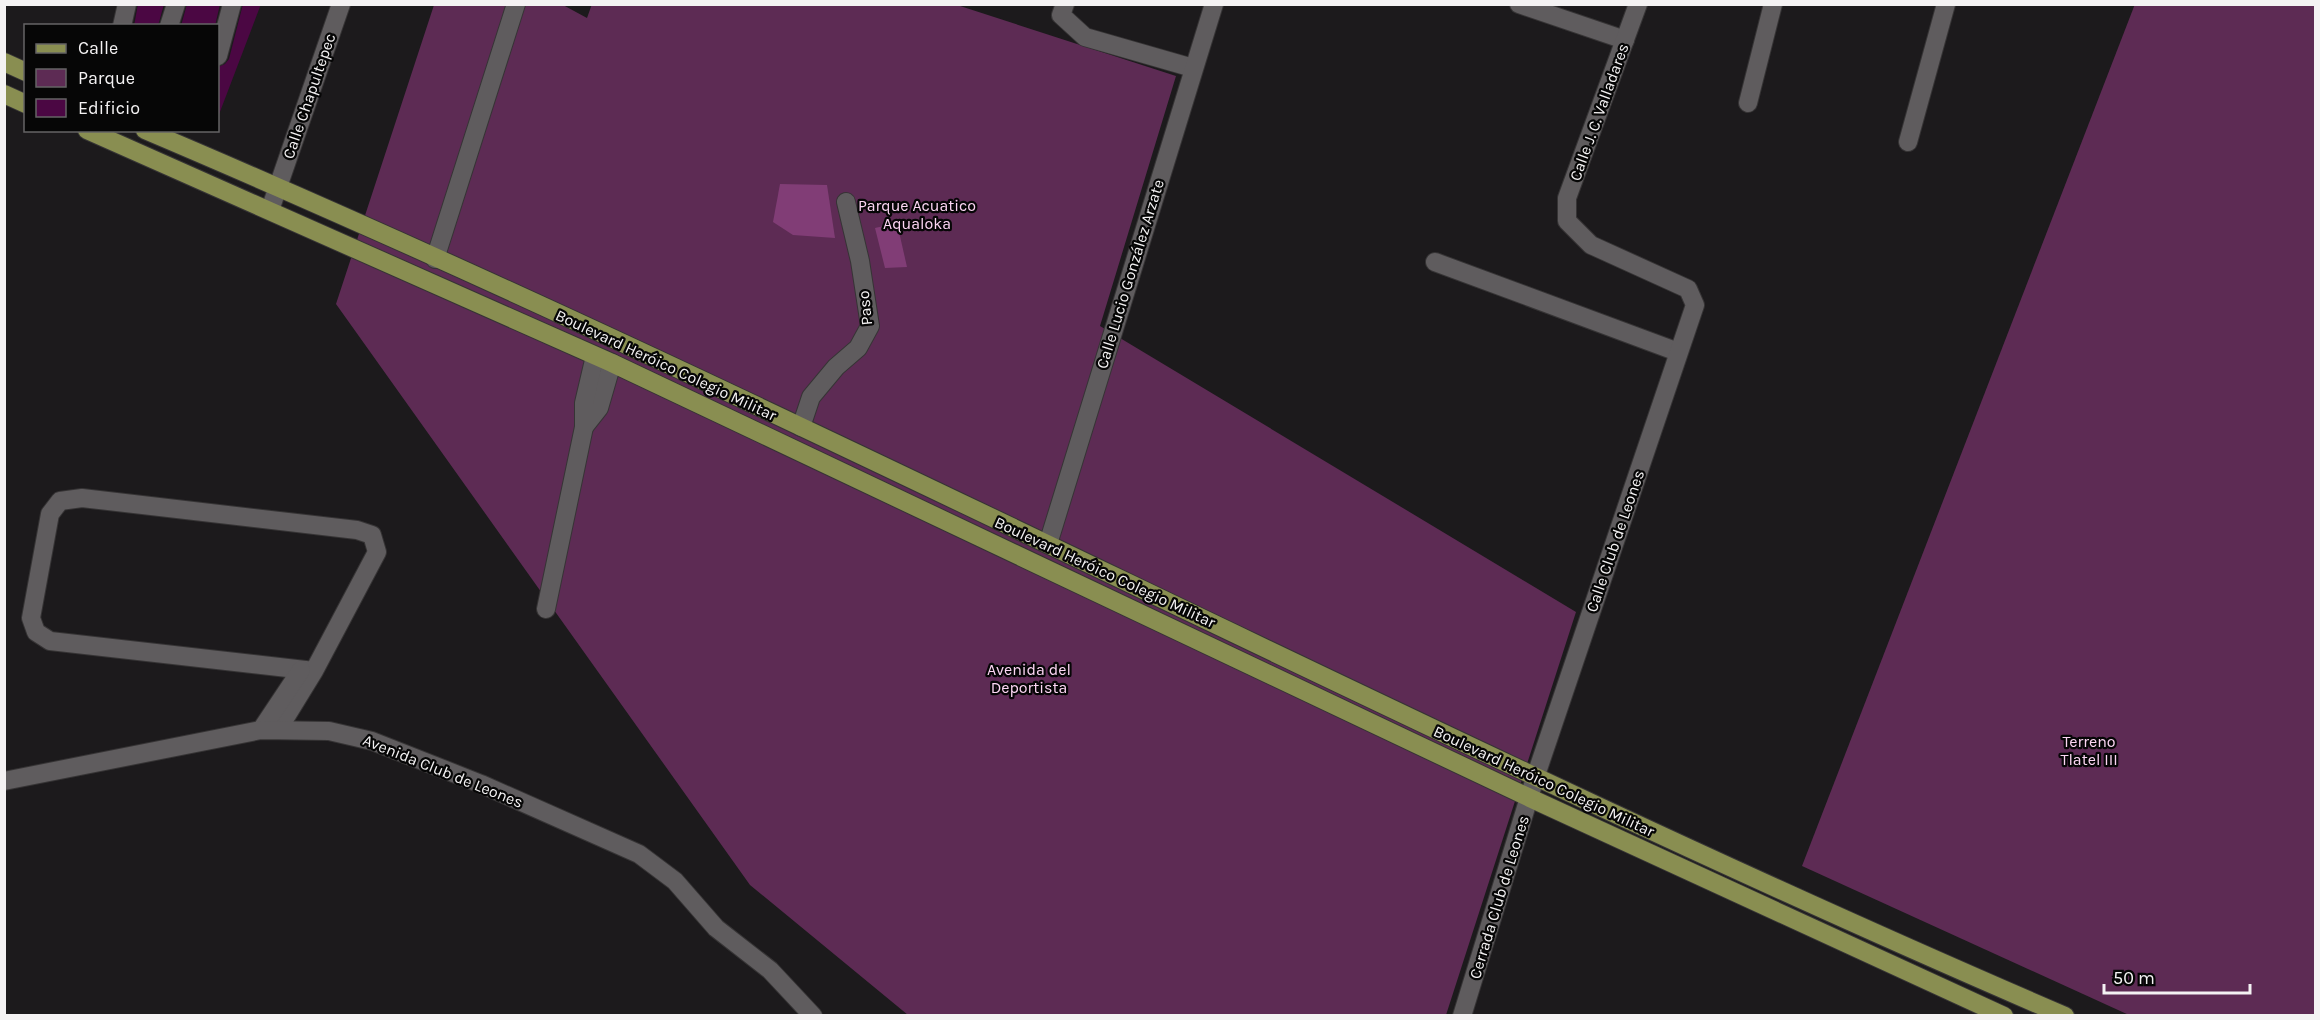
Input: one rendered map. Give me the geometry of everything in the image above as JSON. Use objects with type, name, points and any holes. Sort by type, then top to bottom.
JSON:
[{"type":"main road","points":[[4,62],[24,71]]},
{"type":"main road","points":[[4,94],[24,103]]},
{"type":"main road","name":"Boulevard Heróico Colegio Militar","points":[[92,132],[612,363],[1530,798],[2004,1016]]},
{"type":"main road","name":"Boulevard Heróico Colegio Militar","points":[[150,132],[278,187],[801,427],[1535,778],[2065,1016]]},
{"type":"street","points":[[122,24],[127,4]]},
{"type":"street","points":[[170,24],[176,4]]},
{"type":"street","points":[[219,52],[232,4]]},
{"type":"street","name":"Calle Chapultepec","points":[[270,210],[341,4]]},
{"type":"street","points":[[435,259],[516,4]]},
{"type":"street","name":"Calle Lucio González Arzate","points":[[1048,544],[1214,4]]},
{"type":"street","points":[[1519,4],[1625,40]]},
{"type":"street","name":"Calle J. C. Valladares","points":[[1638,4],[1567,198],[1567,221],[1591,246],[1688,290],[1695,305]]},
{"type":"street","points":[[1748,103],[1773,4]]},
{"type":"street","points":[[1908,142],[1946,4]]},
{"type":"street","points":[[1063,10],[1085,37],[1193,68]]},
{"type":"street","name":"Paso","points":[[801,427],[811,397],[836,367],[858,348],[870,326],[860,261],[846,202]]},
{"type":"street","points":[[1435,262],[1678,352]]},
{"type":"street","name":"Calle Club de Leones","points":[[1535,778],[1695,305]]},
{"type":"street","points":[[546,609],[584,427],[584,403],[595,356]]},
{"type":"street","points":[[584,427],[600,408],[612,363]]},
{"type":"street","points":[[279,728],[308,670],[377,552],[372,535],[357,530],[82,498],[60,501],[50,514],[31,618],[36,632],[50,641],[308,670]]},
{"type":"street","points":[[261,730],[308,670]]},
{"type":"street","name":"Avenida Club de Leones","points":[[4,781],[279,728],[329,731],[372,741],[481,784],[639,854],[675,881],[716,928],[770,970],[813,1016]]},
{"type":"street","name":"Cerrada Club de Leones","points":[[1462,1016],[1535,778]]},
{"type":"green space","name":"Avenida del Deportista","points":[[592,4],[957,5],[1176,76],[1100,326],[1576,612],[1446,1015],[908,1015],[750,885],[336,304],[434,5],[563,5],[587,18]]},
{"type":"green space","name":"Terreno Tlatel III","points":[[2135,4],[2315,5],[2315,1015],[2129,1015],[1802,866]]},
{"type":"shaded area","points":[[780,184],[827,185],[835,238],[793,235],[773,222]]},
{"type":"shaded area","points":[[897,223],[907,267],[885,268],[875,228]]},
{"type":"building","points":[[138,4],[164,4],[159,24],[134,24]]},
{"type":"building","points":[[187,4],[220,4],[215,24],[182,24]]},
{"type":"building","points":[[243,4],[261,4],[219,114],[219,67],[229,59]]},
{"type":"park label","name":"Parque Acuatico Aqualoka","points":[[917,214]]}]
